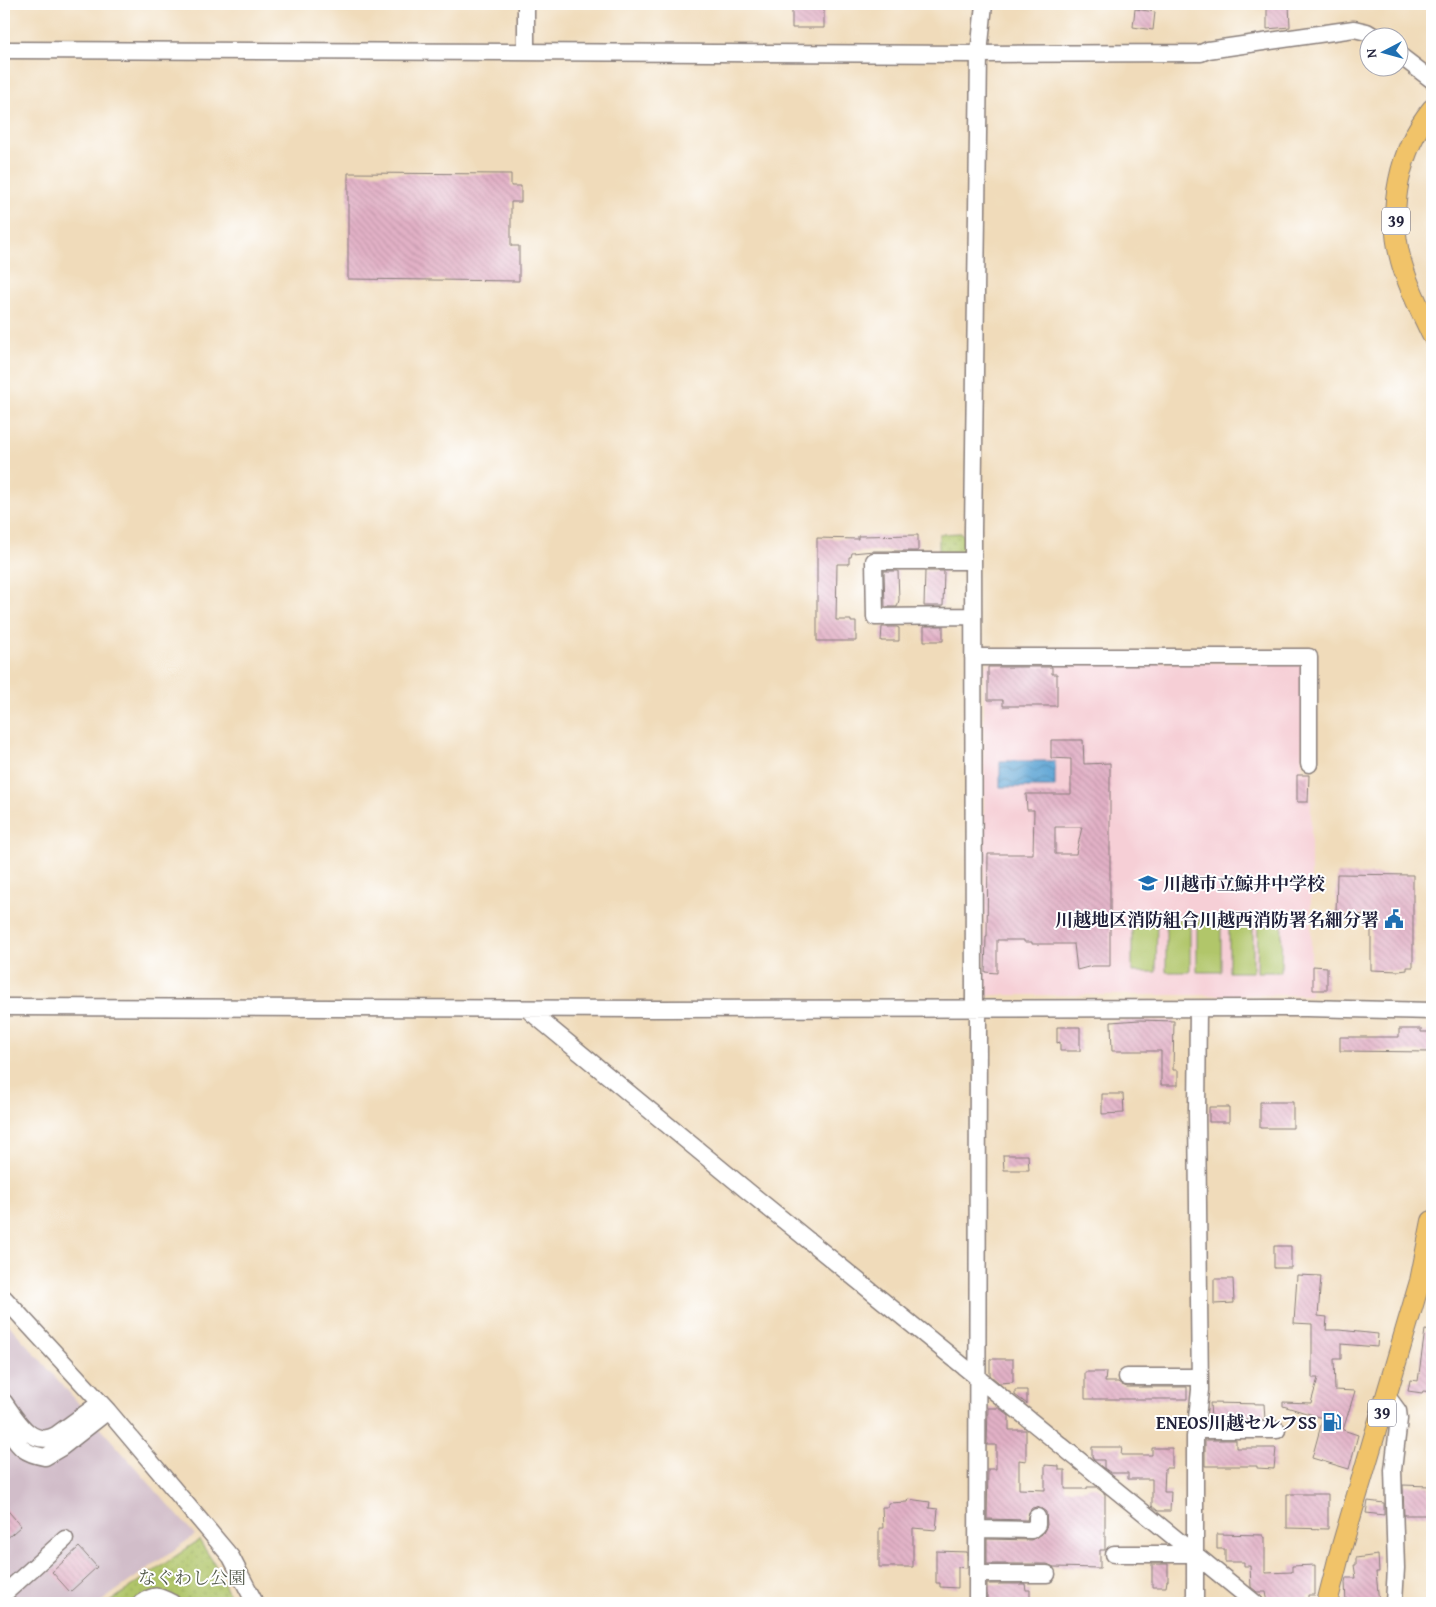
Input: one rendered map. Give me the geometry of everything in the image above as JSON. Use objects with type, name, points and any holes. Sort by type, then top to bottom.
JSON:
[{"type":"main road","name":"39","points":[[1432,109],[1424,119],[1407,150],[1398,188],[1396,220],[1400,259],[1408,282],[1432,335]]},
{"type":"main road","name":"39","points":[[1327,1603],[1338,1556],[1387,1396],[1426,1281],[1432,1222]]},
{"type":"street","points":[[526,4],[526,52]]},
{"type":"street","points":[[978,1603],[973,561],[978,54],[984,4]]},
{"type":"street","points":[[4,50],[978,54],[1201,53],[1208,50],[1282,40],[1336,30],[1358,30]]},
{"type":"street","points":[[1408,62],[1432,80]]},
{"type":"street","points":[[973,561],[874,562],[875,617],[973,616]]},
{"type":"street","points":[[973,657],[1309,657],[1309,764]]},
{"type":"street","points":[[4,1007],[1306,1008],[1432,1011]]},
{"type":"street","points":[[526,1008],[1255,1603]]},
{"type":"street","points":[[1196,1603],[1196,1430],[1200,1390],[1197,1123],[1198,1008]]},
{"type":"street","points":[[4,1298],[104,1407],[231,1557],[255,1603]]},
{"type":"street","points":[[1127,1376],[1200,1377]]},
{"type":"street","points":[[1387,1396],[1398,1411],[1399,1419],[1393,1470],[1396,1568],[1394,1603]]},
{"type":"street","points":[[4,1402],[17,1421],[33,1437],[41,1440],[48,1440],[104,1407]]},
{"type":"street","points":[[4,1425],[23,1450],[45,1457],[62,1447],[104,1407]]},
{"type":"street","points":[[1196,1430],[1277,1430]]},
{"type":"street","points":[[978,1530],[1031,1530],[1037,1525],[1037,1517]]},
{"type":"street","points":[[4,1594],[66,1539]]},
{"type":"street","points":[[1114,1554],[1195,1554]]},
{"type":"street","points":[[977,1574],[1046,1574]]},
{"type":"street","points":[[141,1603],[151,1597],[160,1596],[172,1603]]},
{"type":"shaded area","name":"川越市立鯨井中学校","points":[[989,662],[1299,663],[1303,666],[1302,771],[1311,771],[1311,995],[984,995],[984,668]]},
{"type":"shaded area","points":[[4,1319],[195,1535],[99,1603],[4,1603]]},
{"type":"green space","points":[[961,533],[969,541],[969,557],[939,557],[939,534]]},
{"type":"green space","points":[[1258,919],[1282,920],[1281,972],[1257,972]]},
{"type":"green space","points":[[1132,920],[1157,920],[1156,972],[1132,972]]},
{"type":"green space","points":[[1166,920],[1190,920],[1190,972],[1166,972]]},
{"type":"green space","points":[[1197,920],[1221,920],[1221,972],[1197,972]]},
{"type":"green space","points":[[1229,920],[1253,920],[1253,972],[1229,972]]},
{"type":"green space","name":"なぐわし公園","points":[[199,1540],[214,1563],[233,1603],[108,1603]]},
{"type":"water","points":[[1000,761],[1055,761],[1055,787],[1000,787]]},
{"type":"building","points":[[792,4],[824,4],[824,28],[792,28]]},
{"type":"building","points":[[1267,4],[1289,4],[1290,27],[1267,29]]},
{"type":"building","points":[[1135,9],[1155,12],[1153,30],[1133,27]]},
{"type":"building","points":[[348,173],[511,174],[511,186],[521,186],[521,202],[511,202],[511,246],[519,246],[519,281],[348,279]]},
{"type":"building","points":[[918,535],[918,551],[852,553],[851,557],[849,557],[849,564],[837,564],[836,620],[856,622],[856,641],[817,641],[817,538],[858,539],[858,536]]},
{"type":"building","points":[[884,571],[898,571],[899,600],[897,607],[885,607]]},
{"type":"building","points":[[925,571],[944,571],[943,606],[924,606]]},
{"type":"building","points":[[924,626],[943,626],[943,641],[924,641]]},
{"type":"building","points":[[882,627],[899,628],[899,641],[881,641]]},
{"type":"building","points":[[988,667],[1052,667],[1052,674],[1057,674],[1057,706],[1003,706],[1003,700],[988,700]]},
{"type":"building","points":[[1051,740],[1083,740],[1084,764],[1110,763],[1110,966],[1092,966],[1077,970],[1074,944],[1032,944],[1032,942],[1024,942],[1024,940],[997,940],[997,973],[985,972],[988,854],[1033,854],[1034,810],[1027,810],[1026,794],[1071,794],[1071,759],[1051,758]],"holes":[[[1055,827],[1082,827],[1076,854],[1055,854]]]},
{"type":"building","points":[[1297,775],[1309,775],[1308,802],[1297,802]]},
{"type":"building","points":[[1337,874],[1413,875],[1413,967],[1407,967],[1407,970],[1399,971],[1371,970],[1371,915],[1336,914]]},
{"type":"building","points":[[1313,966],[1327,967],[1327,990],[1313,990]]},
{"type":"building","points":[[1139,1020],[1174,1021],[1173,1070],[1178,1070],[1178,1085],[1161,1085],[1161,1051],[1112,1051],[1111,1022]]},
{"type":"building","points":[[1057,1027],[1080,1027],[1080,1051],[1060,1051],[1060,1042],[1057,1043]]},
{"type":"building","points":[[1399,1029],[1421,1029],[1421,1032],[1432,1032],[1432,1052],[1340,1051],[1340,1037],[1399,1037]]},
{"type":"building","points":[[1102,1094],[1123,1094],[1124,1113],[1102,1114]]},
{"type":"building","points":[[1260,1102],[1293,1102],[1293,1128],[1260,1128]]},
{"type":"building","points":[[1209,1107],[1229,1107],[1229,1122],[1209,1122]]},
{"type":"building","points":[[1003,1155],[1028,1155],[1029,1170],[1004,1170]]},
{"type":"building","points":[[1274,1246],[1291,1246],[1291,1268],[1274,1268]]},
{"type":"building","points":[[1297,1275],[1321,1276],[1318,1316],[1327,1317],[1326,1330],[1378,1334],[1377,1347],[1341,1344],[1341,1359],[1334,1359],[1335,1390],[1355,1391],[1343,1430],[1358,1435],[1349,1469],[1312,1458],[1323,1418],[1283,1406],[1283,1402],[1311,1403],[1318,1378],[1312,1378],[1312,1324],[1294,1323]]},
{"type":"building","points":[[1214,1279],[1233,1279],[1234,1303],[1214,1304]]},
{"type":"building","points":[[1425,1330],[1432,1331],[1432,1392],[1408,1391],[1410,1380],[1418,1381]]},
{"type":"building","points":[[990,1359],[1013,1359],[1013,1382],[999,1383],[990,1375]]},
{"type":"building","points":[[1085,1372],[1106,1372],[1105,1382],[1118,1382],[1127,1387],[1187,1387],[1187,1399],[1085,1399]]},
{"type":"building","points":[[1015,1390],[1027,1390],[1027,1404],[1015,1395]]},
{"type":"building","points":[[1210,1403],[1264,1404],[1265,1420],[1211,1420]]},
{"type":"building","points":[[988,1408],[999,1408],[1009,1416],[1009,1430],[1026,1430],[1026,1461],[1019,1460],[1019,1489],[1045,1490],[1045,1465],[1059,1466],[1059,1470],[1065,1470],[1065,1489],[1096,1487],[1105,1494],[1105,1550],[1100,1550],[1100,1568],[1054,1567],[1047,1564],[987,1564],[987,1539],[1031,1540],[1043,1533],[1047,1525],[1046,1512],[1037,1507],[1032,1508],[1027,1520],[987,1519],[988,1469],[996,1469],[996,1445],[987,1445]]},
{"type":"building","points":[[1205,1440],[1236,1440],[1236,1448],[1276,1448],[1274,1469],[1257,1468],[1257,1466],[1205,1466]]},
{"type":"building","points":[[1092,1447],[1122,1447],[1121,1455],[1152,1455],[1152,1448],[1172,1448],[1172,1468],[1165,1468],[1164,1492],[1171,1492],[1170,1511],[1158,1511],[1152,1506],[1152,1479],[1128,1479],[1128,1473],[1111,1473],[1104,1468],[1104,1460],[1094,1460],[1092,1457]]},
{"type":"building","points":[[1403,1485],[1429,1486],[1429,1515],[1404,1515]]},
{"type":"building","points":[[1287,1494],[1328,1494],[1328,1529],[1287,1528]]},
{"type":"building","points":[[908,1499],[930,1502],[929,1508],[938,1509],[936,1530],[913,1528],[913,1567],[879,1567],[879,1528],[883,1528],[882,1507],[888,1507],[888,1503],[907,1502]]},
{"type":"building","points":[[1368,1501],[1384,1503],[1384,1515],[1366,1513]]},
{"type":"building","points":[[4,1506],[21,1526],[4,1541]]},
{"type":"building","points":[[1217,1534],[1263,1535],[1265,1537],[1265,1573],[1292,1572],[1292,1566],[1315,1565],[1315,1595],[1308,1595],[1308,1603],[1268,1603],[1266,1592],[1257,1592],[1251,1587],[1250,1566],[1244,1566],[1244,1562],[1225,1562],[1225,1549],[1217,1549]]},
{"type":"building","points":[[79,1547],[97,1567],[70,1592],[52,1572]]},
{"type":"building","points":[[936,1551],[967,1552],[967,1568],[958,1567],[958,1588],[940,1587],[940,1583],[936,1583]]},
{"type":"building","points":[[1378,1555],[1379,1572],[1376,1572],[1379,1603],[1346,1603],[1345,1582],[1346,1578],[1356,1578],[1354,1565],[1356,1565],[1356,1558]]},
{"type":"building","points":[[1152,1564],[1168,1564],[1166,1587],[1152,1587]]},
{"type":"building","points":[[987,1584],[1025,1584],[1026,1590],[1030,1590],[1030,1603],[987,1603]]},
{"type":"place","name":"川越市立鯨井中学校","points":[[1148,883]]},
{"type":"place","name":"川越地区消防組合川越西消防署名細分署","points":[[1394,919]]},
{"type":"place","name":"ENEOS川越セルフSS","points":[[1332,1422]]}]
